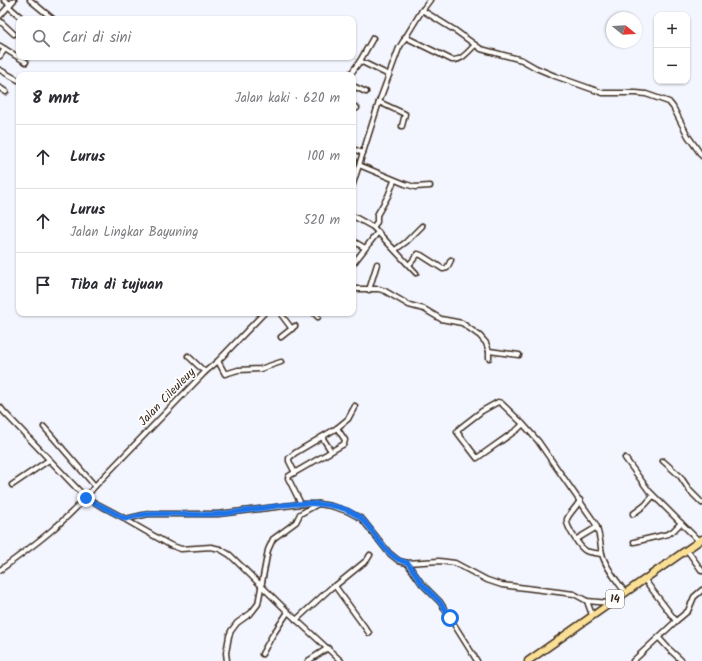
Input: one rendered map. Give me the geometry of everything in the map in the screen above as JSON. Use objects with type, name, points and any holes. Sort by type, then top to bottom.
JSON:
[{"type":"highway","name":"14","points":[[528,661],[700,540]]},
{"type":"street","points":[[4,0],[20,16]]},
{"type":"street","points":[[0,16],[14,0]]},
{"type":"street","points":[[30,0],[49,16]]},
{"type":"street","points":[[356,174],[379,102],[399,48],[422,10],[430,0]]},
{"type":"street","points":[[422,10],[456,32],[474,46],[481,49],[522,60],[555,76],[603,93],[646,94],[669,102],[688,136],[702,156]]},
{"type":"street","points":[[0,21],[14,34]]},
{"type":"street","points":[[405,37],[456,61],[464,56],[474,46]]},
{"type":"street","points":[[352,72],[373,38]]},
{"type":"street","points":[[0,46],[16,56]]},
{"type":"street","points":[[0,56],[4,49]]},
{"type":"street","points":[[360,61],[389,75]]},
{"type":"street","points":[[0,70],[16,79]]},
{"type":"street","points":[[356,87],[366,92]]},
{"type":"street","points":[[0,88],[6,92]]},
{"type":"street","points":[[379,102],[405,114],[402,126]]},
{"type":"street","points":[[356,150],[363,153]]},
{"type":"street","points":[[359,165],[394,181],[415,187],[430,186]]},
{"type":"street","points":[[373,227],[377,222],[377,215],[388,196],[394,181]]},
{"type":"street","points":[[356,218],[373,227],[416,273]]},
{"type":"street","points":[[395,250],[406,242],[422,226]]},
{"type":"street","points":[[356,260],[378,232]]},
{"type":"street","points":[[356,243],[365,248]]},
{"type":"street","points":[[409,265],[418,254],[443,269],[447,268],[451,260]]},
{"type":"street","points":[[369,290],[377,264]]},
{"type":"street","points":[[356,289],[385,291],[409,305],[424,309],[441,319],[462,323],[486,342],[490,351],[489,358]]},
{"type":"street","name":"Jalan Cileuleuy","points":[[0,570],[46,535],[86,498],[94,486],[261,316]]},
{"type":"street","points":[[281,337],[294,327],[283,316]]},
{"type":"street","points":[[490,351],[519,355]]},
{"type":"street","points":[[188,356],[205,372]]},
{"type":"street","points":[[218,361],[225,374],[238,370],[260,369],[281,362]]},
{"type":"street","points":[[523,424],[477,458],[457,432],[482,411],[498,402],[501,403],[523,424],[535,437],[580,500],[597,527],[602,554],[625,592]]},
{"type":"street","points":[[294,473],[289,461],[290,456],[337,428],[348,419],[355,406]]},
{"type":"street","points":[[0,407],[86,498],[126,519],[170,545],[181,549],[212,547],[220,549],[230,555],[296,620],[341,661]]},
{"type":"street","points":[[44,427],[94,486]]},
{"type":"street","points":[[302,504],[288,476],[345,442],[337,428]]},
{"type":"street","points":[[322,437],[331,451]]},
{"type":"street","points":[[625,458],[653,496],[700,540]]},
{"type":"street","points":[[12,485],[49,460]]},
{"type":"street","points":[[663,461],[680,476],[690,492],[702,503]]},
{"type":"street","points":[[633,514],[645,505],[653,496]]},
{"type":"street","points":[[580,500],[568,518],[568,526],[576,539],[586,550],[602,554]]},
{"type":"street","points":[[126,519],[148,514],[218,514],[302,504],[331,506],[347,510],[362,519],[389,553],[399,561],[408,563],[439,560],[455,562],[487,580],[502,585],[574,594],[587,602],[609,603]]},
{"type":"street","points":[[227,661],[226,653],[231,631],[237,623],[256,608],[262,586],[268,550],[273,539],[296,522],[300,514],[319,504]]},
{"type":"street","points":[[634,542],[668,534],[681,523]]},
{"type":"street","points":[[576,539],[597,527]]},
{"type":"street","points":[[687,550],[702,571]]},
{"type":"street","points":[[296,620],[370,556]]},
{"type":"street","points":[[408,563],[422,584],[440,602],[477,661]]},
{"type":"street","points":[[644,579],[676,621]]},
{"type":"street","points":[[335,586],[369,633]]},
{"type":"street","points":[[634,661],[688,610],[694,597],[702,590]]},
{"type":"street","points":[[587,602],[592,615]]},
{"type":"street","points":[[262,654],[288,612]]},
{"type":"street","points":[[658,638],[682,661]]},
{"type":"street","points":[[308,661],[328,648]]},
{"type":"route","points":[[86,498],[126,519],[148,514],[218,514],[302,504],[319,504],[347,510],[362,519],[389,553],[399,561],[408,563],[422,584],[440,602],[450,618]]}]
